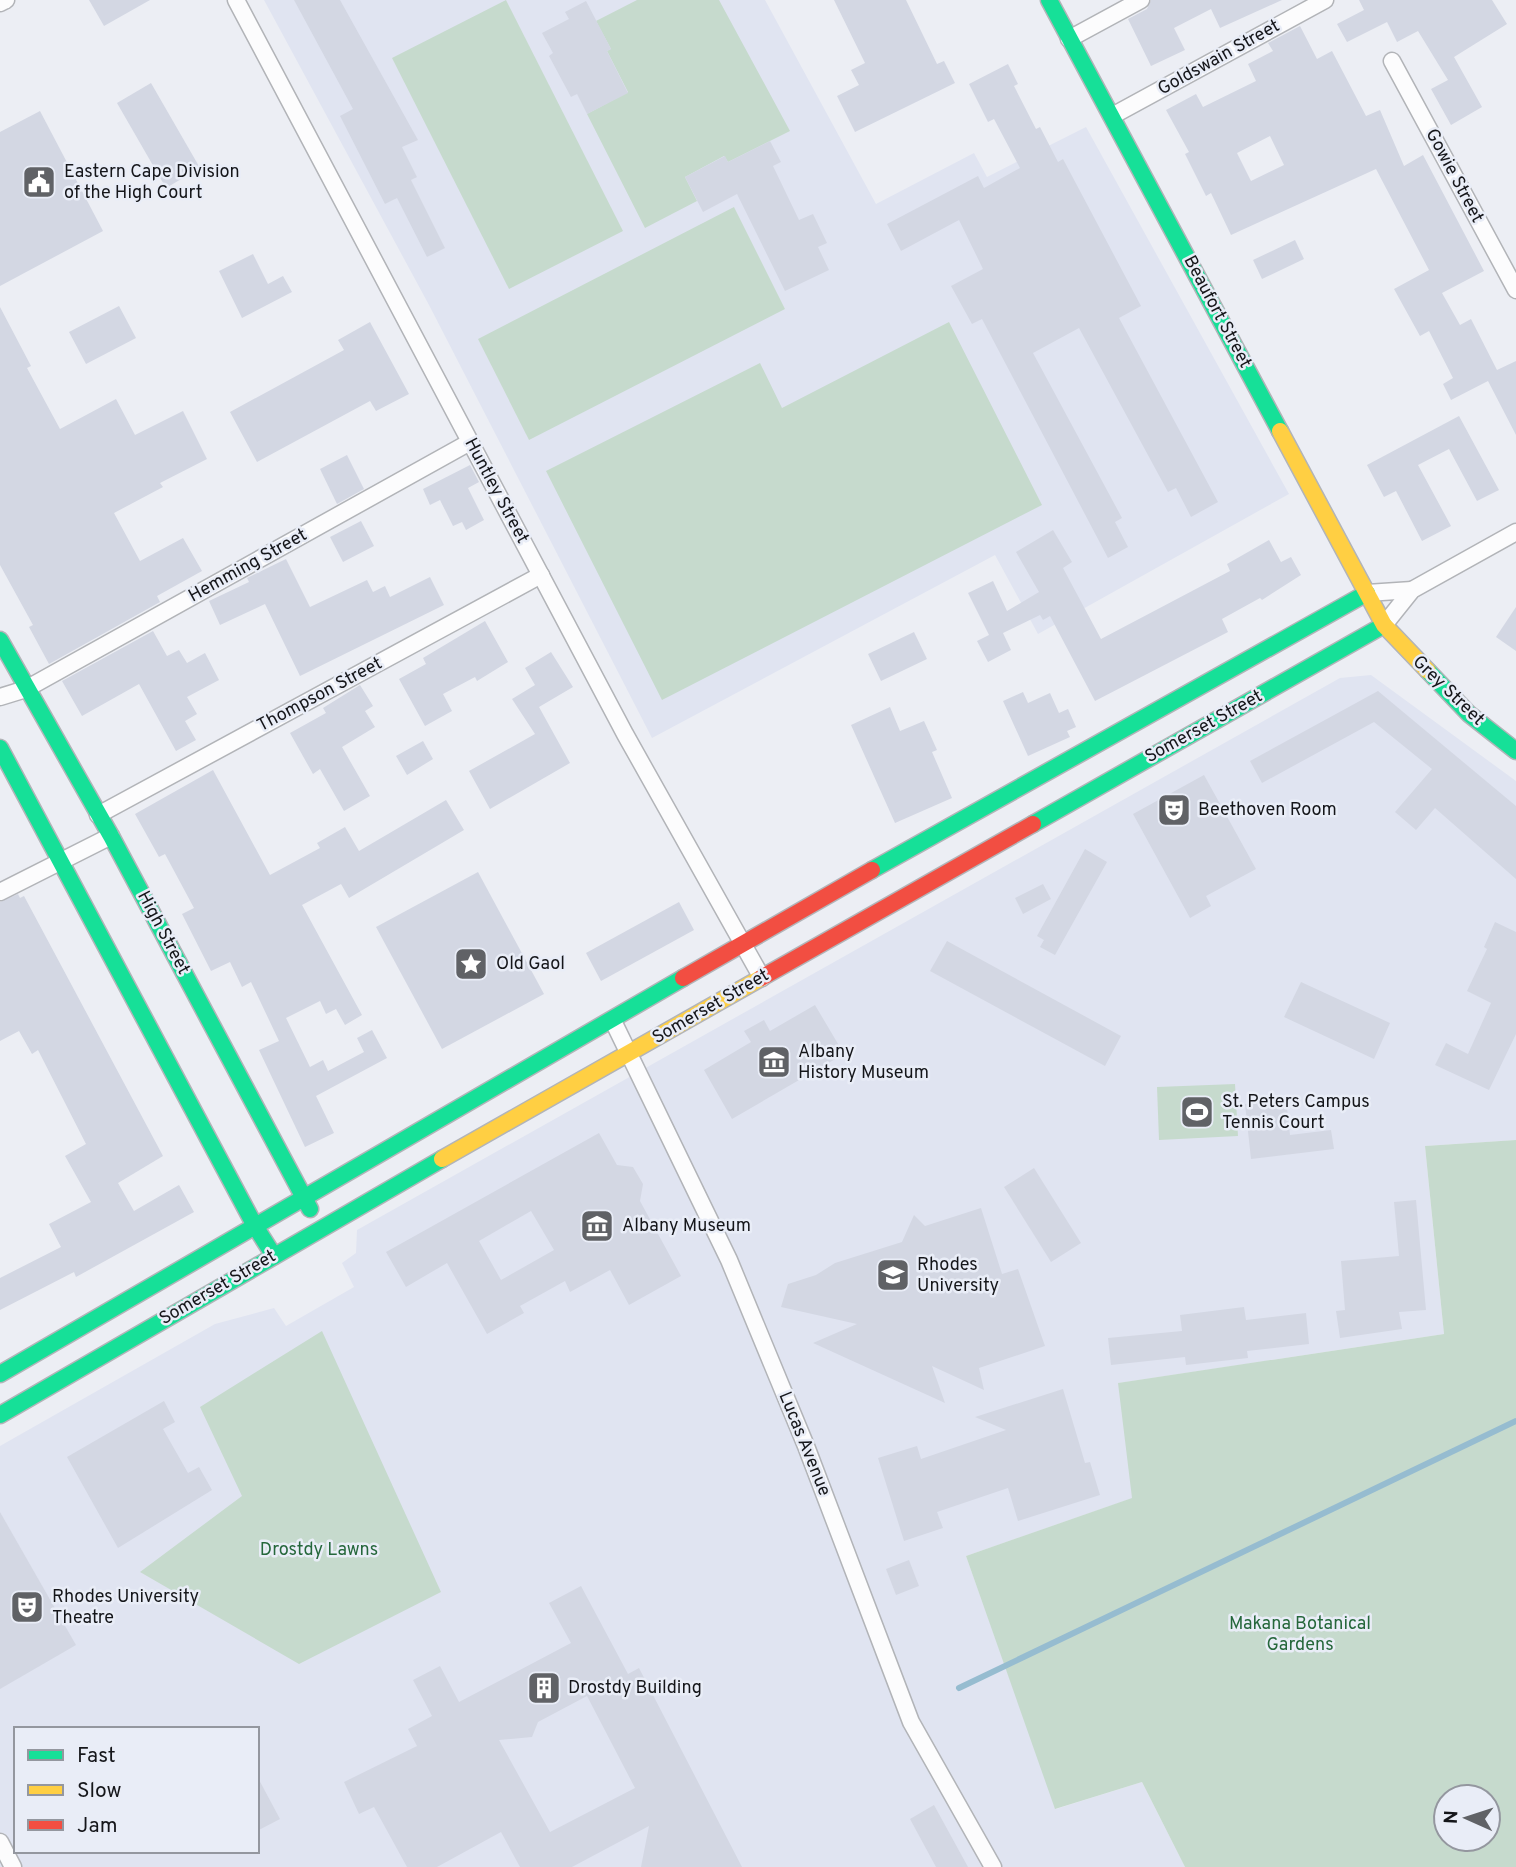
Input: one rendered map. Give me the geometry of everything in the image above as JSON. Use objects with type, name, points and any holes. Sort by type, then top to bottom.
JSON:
[{"type":"main road","name":"Beaufort Street","points":[[1049,0],[1384,625]]},
{"type":"main road","name":"Somerset Street","points":[[0,1415],[762,978],[1004,818],[1209,702],[1367,593]]},
{"type":"main road","name":"Somerset Street","points":[[0,1374],[613,1021],[741,943],[1004,818],[1209,702],[1384,625]]},
{"type":"main road","name":"Grey Street","points":[[1384,625],[1469,715],[1516,751]]},
{"type":"main road","name":"High Street","points":[[0,640],[111,836],[319,1230]]},
{"type":"main road","points":[[0,748],[64,863],[255,1226],[274,1256]]},
{"type":"street","points":[[0,4],[6,0]]},
{"type":"street","name":"Huntley Street","points":[[236,0],[625,734],[762,978]]},
{"type":"street","points":[[1069,38],[1141,0]]},
{"type":"street","name":"Goldswain Street","points":[[1112,116],[1325,0]]},
{"type":"street","name":"Gowie Street","points":[[1392,61],[1516,290]]},
{"type":"street","name":"Hemming Street","points":[[0,697],[26,689],[470,442]]},
{"type":"street","name":"Somerset Street","points":[[1384,625],[1412,590],[1516,532]]},
{"type":"street","name":"Thompson Street","points":[[98,815],[541,575]]},
{"type":"street","name":"Somerset Street","points":[[1367,593],[1412,590]]},
{"type":"street","points":[[0,892],[64,863],[111,836]]},
{"type":"street","name":"Lucas Avenue","points":[[613,1021],[729,1260],[806,1446],[911,1722],[993,1867]]},
{"type":"street","points":[[0,1842],[13,1867]]},
{"type":"shaded area","points":[[264,0],[765,0],[876,204],[974,153],[987,177],[1086,127],[1289,494],[1038,634],[995,555],[652,738],[429,305]]},
{"type":"shaded area","name":"Rhodes University","points":[[1371,675],[1516,781],[1516,1140],[1425,1146],[1444,1334],[1119,1383],[1133,1498],[966,1556],[1056,1809],[1142,1782],[1185,1867],[0,1867],[0,1446],[215,1324],[274,1308],[286,1326],[354,1287],[342,1263],[356,1253],[357,1230],[1340,678]]},
{"type":"green space","points":[[506,0],[623,231],[509,289],[392,58]]},
{"type":"green space","points":[[637,0],[719,0],[790,131],[728,162],[724,156],[685,177],[697,201],[645,228],[587,114],[628,92],[607,51],[611,49],[596,21]]},
{"type":"green space","points":[[734,207],[785,309],[529,440],[478,339]]},
{"type":"green space","points":[[949,322],[1042,505],[662,700],[546,471],[760,363],[782,408]]},
{"type":"green space","name":"St. Peters Campus Tennis Court","points":[[1235,1084],[1238,1136],[1159,1140],[1157,1087]]},
{"type":"green space","name":"Makana Botanical Gardens","points":[[1516,1140],[1516,1867],[1185,1867],[1142,1782],[1055,1809],[966,1556],[1132,1498],[1118,1383],[1444,1334],[1425,1146]]},
{"type":"green space","name":"Drostdy Lawns","points":[[322,1331],[441,1592],[299,1664],[140,1572],[242,1496],[200,1407]]},
{"type":"building","points":[[89,0],[150,0],[104,26]]},
{"type":"building","points":[[294,0],[340,0],[418,140],[402,147],[417,177],[411,180],[445,248],[427,257],[397,198],[385,204],[340,116],[353,109]]},
{"type":"building","points":[[834,0],[906,0],[937,64],[944,61],[955,83],[855,132],[837,96],[859,85],[851,70],[865,63]]},
{"type":"building","points":[[1151,0],[1282,0],[1220,28],[1211,9],[1174,28],[1185,50],[1151,66],[1128,19],[1147,9]]},
{"type":"building","points":[[1359,0],[1492,0],[1507,24],[1454,57],[1482,107],[1451,125],[1431,89],[1448,80],[1418,31],[1397,42],[1387,22],[1347,42],[1337,24],[1364,10]]},
{"type":"building","points":[[586,1],[611,49],[607,51],[628,93],[587,114],[577,94],[571,97],[549,56],[553,53],[542,33],[569,19],[565,12]]},
{"type":"building","points":[[1300,26],[1317,59],[1332,51],[1366,116],[1380,110],[1404,166],[1423,155],[1484,271],[1442,293],[1460,325],[1471,319],[1497,370],[1516,361],[1516,435],[1488,381],[1451,400],[1443,384],[1453,378],[1429,331],[1420,336],[1394,289],[1429,270],[1376,169],[1231,235],[1211,193],[1206,196],[1185,154],[1189,152],[1166,110],[1196,94],[1203,107],[1256,81],[1248,64],[1273,51],[1268,43]],"holes":[[[1270,136],[1284,165],[1251,181],[1237,153]]]},
{"type":"building","points":[[1008,64],[1018,84],[1014,86],[1036,129],[1040,127],[1058,162],[1063,159],[1141,306],[1119,318],[1218,502],[1191,517],[1176,488],[1168,492],[1079,328],[1033,353],[1122,518],[1115,522],[1128,547],[1108,558],[982,319],[972,324],[951,286],[983,269],[959,220],[901,251],[887,224],[978,176],[984,188],[1020,168],[994,119],[988,122],[969,84]]},
{"type":"building","points":[[151,83],[200,168],[166,188],[117,103]]},
{"type":"building","name":"Eastern Cape Division of the High Court","points":[[40,111],[103,231],[0,286],[0,132]]},
{"type":"building","points":[[770,141],[781,162],[773,166],[799,220],[813,214],[827,243],[818,247],[829,270],[785,291],[737,194],[703,212],[685,177],[725,156],[728,162]]},
{"type":"building","points":[[1295,240],[1304,259],[1262,279],[1253,260]]},
{"type":"building","points":[[253,254],[268,284],[283,276],[292,292],[242,318],[219,271]]},
{"type":"building","points":[[119,306],[136,338],[86,364],[69,332]]},
{"type":"building","points":[[0,307],[31,366],[27,368],[60,429],[116,399],[135,435],[183,411],[207,459],[160,483],[163,487],[114,513],[140,561],[183,538],[202,571],[157,596],[160,602],[49,664],[29,627],[33,625],[0,565]]},
{"type":"building","points":[[370,322],[409,394],[376,411],[370,401],[257,462],[230,412],[344,350],[338,340]]},
{"type":"building","points":[[1459,416],[1499,490],[1477,501],[1449,449],[1418,465],[1451,526],[1422,541],[1396,491],[1384,497],[1367,465]]},
{"type":"building","points":[[347,455],[364,489],[337,504],[320,469]]},
{"type":"building","points":[[470,465],[479,482],[468,488],[484,520],[466,530],[462,522],[453,526],[440,500],[430,505],[423,489]]},
{"type":"building","points":[[361,521],[374,546],[343,562],[330,537]]},
{"type":"building","points":[[1053,530],[1072,562],[1063,568],[1101,639],[1230,571],[1227,564],[1269,540],[1281,562],[1291,557],[1301,575],[1262,600],[1260,598],[1222,619],[1228,632],[1095,701],[1050,616],[1043,620],[1040,615],[1003,633],[1011,650],[988,662],[977,641],[989,635],[968,593],[993,581],[1007,611],[1039,592],[1016,552]]},
{"type":"building","points":[[286,559],[310,607],[367,580],[373,592],[385,586],[390,597],[430,577],[444,605],[300,676],[265,604],[220,625],[209,601],[249,582],[247,578]]},
{"type":"building","points":[[1516,607],[1516,651],[1496,637]]},
{"type":"building","points":[[485,621],[508,662],[477,681],[475,677],[443,694],[452,711],[425,726],[399,679],[426,664],[423,658]]},
{"type":"building","points":[[153,631],[167,656],[179,650],[187,663],[205,653],[219,680],[187,697],[197,714],[185,721],[196,740],[176,751],[139,684],[82,716],[62,681]]},
{"type":"building","points":[[914,632],[927,659],[881,681],[868,654]]},
{"type":"building","points":[[551,652],[573,687],[539,707],[570,763],[490,809],[469,771],[535,734],[512,699],[535,685],[525,668]]},
{"type":"building","points":[[360,685],[373,706],[365,711],[375,727],[342,747],[370,796],[344,811],[320,769],[313,774],[290,733],[326,713],[323,708]]},
{"type":"building","points":[[1378,691],[1516,806],[1516,879],[1435,808],[1416,830],[1395,812],[1432,769],[1374,722],[1262,783],[1250,761]]},
{"type":"building","points":[[1023,692],[1028,703],[1050,693],[1059,713],[1068,709],[1076,727],[1067,731],[1070,737],[1028,756],[1003,701]]},
{"type":"building","points":[[890,707],[900,731],[924,721],[937,750],[932,752],[952,798],[895,823],[851,725]]},
{"type":"building","points":[[423,741],[433,759],[407,775],[396,756]]},
{"type":"building","points":[[213,770],[270,875],[320,848],[317,843],[345,827],[359,851],[446,800],[464,830],[349,898],[341,884],[302,905],[362,1015],[345,1025],[336,1009],[326,1014],[320,1001],[286,1018],[310,1067],[323,1060],[328,1071],[364,1052],[357,1038],[372,1030],[387,1058],[316,1096],[334,1133],[305,1147],[259,1050],[279,1041],[251,982],[242,987],[230,962],[211,971],[182,914],[194,908],[165,854],[159,857],[135,814]]},
{"type":"building","points":[[1204,775],[1256,869],[1206,896],[1211,906],[1190,918],[1133,814]]},
{"type":"building","points":[[1085,849],[1107,862],[1055,955],[1040,947],[1044,940],[1037,936]]},
{"type":"building","points":[[478,872],[544,994],[442,1049],[376,927]]},
{"type":"building","points":[[1043,884],[1051,899],[1023,914],[1015,898]]},
{"type":"building","points":[[18,894],[20,898],[24,896],[163,1156],[118,1183],[134,1211],[179,1185],[194,1212],[76,1277],[74,1272],[0,1310],[0,1278],[61,1247],[49,1224],[91,1202],[65,1156],[86,1144],[38,1050],[32,1054],[19,1031],[0,1041],[0,902]]},
{"type":"building","points":[[679,902],[694,930],[601,981],[586,953]]},
{"type":"building","points":[[1495,922],[1516,932],[1516,1034],[1489,1090],[1435,1065],[1446,1043],[1468,1054],[1491,1003],[1467,991],[1487,949],[1484,947]]},
{"type":"building","points":[[947,941],[1121,1036],[1105,1066],[930,971]]},
{"type":"building","points":[[1301,982],[1390,1023],[1374,1059],[1284,1017]]},
{"type":"building","name":"Albany History Museum","points":[[815,1005],[844,1054],[732,1119],[704,1070],[751,1042],[744,1031],[764,1020],[770,1031]]},
{"type":"building","points":[[1286,1099],[1290,1135],[1331,1130],[1334,1149],[1251,1159],[1245,1104]]},
{"type":"building","name":"Albany Museum","points":[[599,1133],[617,1165],[633,1167],[643,1184],[640,1201],[681,1276],[629,1305],[610,1270],[570,1292],[565,1281],[520,1306],[524,1313],[487,1334],[447,1263],[406,1287],[386,1252]],"holes":[[[531,1211],[554,1250],[501,1280],[479,1241]]]},
{"type":"building","points":[[1034,1168],[1081,1243],[1051,1262],[1004,1187]]},
{"type":"building","points":[[1416,1200],[1426,1310],[1399,1312],[1402,1329],[1340,1338],[1336,1311],[1345,1310],[1341,1261],[1399,1256],[1394,1202]]},
{"type":"building","points":[[981,1208],[1002,1274],[1018,1269],[1045,1346],[979,1368],[984,1390],[932,1366],[945,1403],[813,1343],[857,1324],[781,1307],[788,1284],[816,1275],[835,1263],[902,1242],[914,1215],[925,1226]]},
{"type":"building","points":[[1244,1307],[1246,1320],[1306,1313],[1309,1344],[1247,1351],[1248,1358],[1186,1365],[1185,1357],[1111,1365],[1108,1338],[1182,1331],[1180,1315]]},
{"type":"building","points":[[1063,1389],[1085,1463],[1090,1462],[1100,1495],[1018,1521],[1008,1488],[937,1512],[943,1528],[904,1541],[878,1458],[917,1446],[921,1459],[1006,1430],[975,1417]]},
{"type":"building","points":[[164,1401],[175,1422],[163,1429],[188,1473],[199,1467],[212,1490],[118,1548],[67,1457]]},
{"type":"building","name":"Rhodes University Theatre","points":[[0,1512],[76,1645],[0,1689]]},
{"type":"building","points":[[909,1560],[919,1586],[896,1595],[886,1569]]},
{"type":"building","points":[[581,1586],[628,1674],[639,1668],[742,1867],[641,1867],[649,1826],[572,1867],[520,1867],[501,1832],[437,1867],[407,1867],[374,1807],[359,1814],[344,1782],[417,1746],[408,1729],[432,1716],[413,1680],[440,1666],[459,1702],[571,1643],[549,1603]],"holes":[[[587,1696],[635,1788],[550,1832],[499,1740],[532,1737],[538,1722]]]},
{"type":"building","points":[[259,1780],[280,1819],[259,1830]]},
{"type":"building","points":[[934,1805],[968,1867],[936,1867],[910,1819]]},
{"type":"waterway","points":[[959,1688],[1516,1421]]},
{"type":"traffic: fast","points":[[1049,0],[1280,431]]},
{"type":"traffic: fast","points":[[872,870],[1367,593]]},
{"type":"traffic: fast","points":[[1033,824],[1384,625]]},
{"type":"traffic: fast","points":[[0,640],[111,836],[310,1209]]},
{"type":"traffic: fast","points":[[1428,671],[1469,714],[1516,751]]},
{"type":"traffic: fast","points":[[0,748],[255,1226],[274,1256]]},
{"type":"traffic: fast","points":[[0,1374],[683,978]]},
{"type":"traffic: fast","points":[[0,1415],[442,1159]]},
{"type":"traffic: slow","points":[[1280,431],[1384,625],[1428,671]]},
{"type":"traffic: slow","points":[[442,1159],[761,978]]},
{"type":"traffic: jam","points":[[761,978],[1033,824]]},
{"type":"traffic: jam","points":[[683,978],[872,870]]},
{"type":"place","name":"Eastern Cape Division of the High Court","points":[[39,182]]},
{"type":"place","name":"Beethoven Room","points":[[1174,810]]},
{"type":"place","name":"Old Gaol","points":[[471,964]]},
{"type":"place","name":"Albany History Museum","points":[[774,1062]]},
{"type":"place","name":"St. Peters Campus Tennis Court","points":[[1197,1112]]},
{"type":"place","name":"Albany Museum","points":[[597,1226]]},
{"type":"place","name":"Rhodes University","points":[[893,1275]]},
{"type":"place","name":"Rhodes University Theatre","points":[[27,1607]]},
{"type":"place","name":"Drostdy Building","points":[[544,1688]]}]
